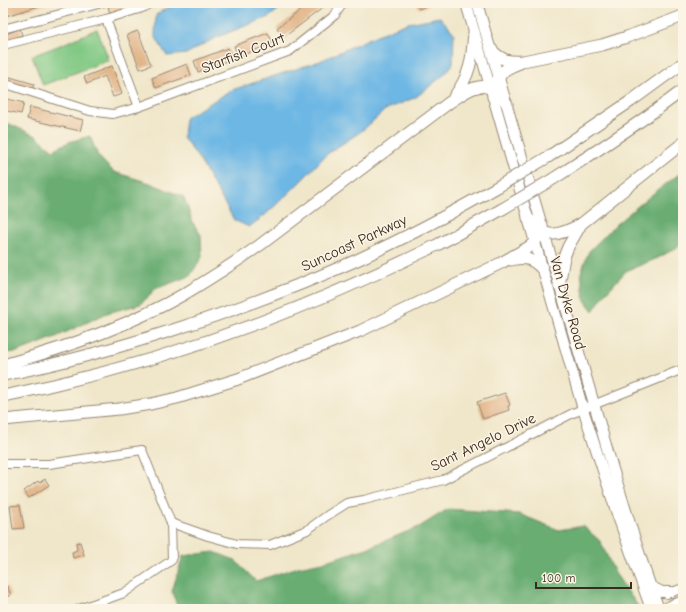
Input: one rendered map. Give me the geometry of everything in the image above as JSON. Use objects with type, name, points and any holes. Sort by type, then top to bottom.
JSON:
[{"type":"highway","points":[[492,49],[503,59],[512,62],[523,61],[608,43],[683,16]]},
{"type":"highway","points":[[450,102],[467,76],[472,58],[474,32]]},
{"type":"highway","points":[[492,92],[500,77],[507,69],[523,61]]},
{"type":"highway","name":"Suncoast Parkway","points":[[3,375],[132,343],[194,324],[249,304],[362,257],[442,218],[548,157],[631,101],[683,63]]},
{"type":"highway","points":[[3,365],[58,349],[109,331],[146,314],[191,290],[260,245],[450,102],[470,90],[480,86],[500,95],[507,104]]},
{"type":"highway","points":[[3,396],[112,371],[203,343],[313,302],[436,245],[504,208],[592,154],[683,90]]},
{"type":"highway","points":[[528,218],[532,224],[550,235],[562,234],[581,224],[683,143]]},
{"type":"highway","points":[[559,286],[564,257],[581,224]]},
{"type":"highway","points":[[3,420],[125,408],[177,398],[238,380],[360,331],[501,263],[529,247],[535,242],[542,230]]},
{"type":"highway","points":[[501,263],[525,258],[534,261],[542,269]]},
{"type":"main road","name":"Van Dyke Road","points":[[466,3],[583,409],[617,514],[652,603],[659,609]]},
{"type":"main road","name":"Van Dyke Road","points":[[478,3],[542,230],[650,586],[652,603]]},
{"type":"main road","points":[[650,586],[662,592],[671,592]]},
{"type":"street","points":[[3,29],[102,3]]},
{"type":"street","points":[[3,45],[142,8],[151,3]]},
{"type":"street","name":"Starfish Court","points":[[3,83],[90,111],[114,114],[139,107],[290,51],[335,15],[343,3]]},
{"type":"street","points":[[106,18],[139,107]]},
{"type":"street","name":"Sant Angelo Drive","points":[[171,523],[237,544],[270,545],[307,530],[347,503],[442,480],[583,409],[683,369]]},
{"type":"street","points":[[3,464],[49,464],[142,450],[171,523],[172,560],[124,593],[79,609]]},
{"type":"street","points":[[652,603],[671,592],[683,588]]},
{"type":"street","points":[[659,609],[675,604]]},
{"type":"green space","points":[[97,29],[109,60],[43,85],[32,56]]},
{"type":"green space","points":[[3,121],[36,136],[53,150],[69,142],[90,136],[98,156],[114,172],[150,183],[184,197],[193,223],[201,235],[202,257],[190,276],[155,289],[141,304],[107,313],[56,337],[17,352],[3,353]]},
{"type":"green space","points":[[683,171],[683,244],[658,258],[626,271],[604,295],[593,311],[584,299],[581,272],[589,251],[616,224]]},
{"type":"green space","points":[[448,509],[519,514],[559,530],[583,526],[600,541],[615,573],[640,609],[178,609],[172,591],[183,556],[214,552],[235,560],[256,581],[298,567],[323,562],[367,548],[419,527]]},
{"type":"water","points":[[174,3],[285,3],[269,17],[217,37],[186,54],[167,56],[155,36],[156,15]]},
{"type":"water","points":[[440,17],[454,33],[453,64],[445,74],[416,97],[385,110],[363,130],[327,154],[296,186],[265,215],[249,227],[234,220],[199,159],[183,137],[185,118],[232,90],[320,61],[377,35],[408,23]]},
{"type":"building","points":[[49,3],[3,17],[3,4]]},
{"type":"building","points":[[121,3],[138,3],[139,5],[110,13],[108,7]]},
{"type":"building","points":[[310,3],[328,4],[284,37],[277,28]]},
{"type":"building","points":[[416,3],[435,3],[419,9]]},
{"type":"building","points":[[20,29],[22,35],[3,42],[3,35]]},
{"type":"building","points":[[138,31],[151,65],[140,69],[127,35]]},
{"type":"building","points":[[268,33],[273,43],[238,57],[234,46]]},
{"type":"building","points":[[228,48],[232,59],[198,72],[194,61]]},
{"type":"building","points":[[187,64],[191,75],[156,88],[152,78]]},
{"type":"building","points":[[112,66],[122,94],[113,97],[105,76],[87,84],[84,77]]},
{"type":"building","points":[[3,75],[34,84],[32,90],[3,82]]},
{"type":"building","points":[[3,98],[24,103],[21,114],[3,110]]},
{"type":"building","points":[[30,107],[83,120],[80,131],[27,119]]},
{"type":"building","points":[[505,393],[510,405],[508,406],[509,410],[483,419],[477,402]]},
{"type":"building","points":[[45,479],[49,485],[29,498],[24,491],[38,481],[39,483]]},
{"type":"building","points":[[20,505],[24,528],[13,529],[10,506]]},
{"type":"building","points":[[80,542],[84,555],[73,558],[72,552],[77,550],[76,543]]},
{"type":"building","points":[[7,586],[11,595],[3,598],[3,588]]}]
